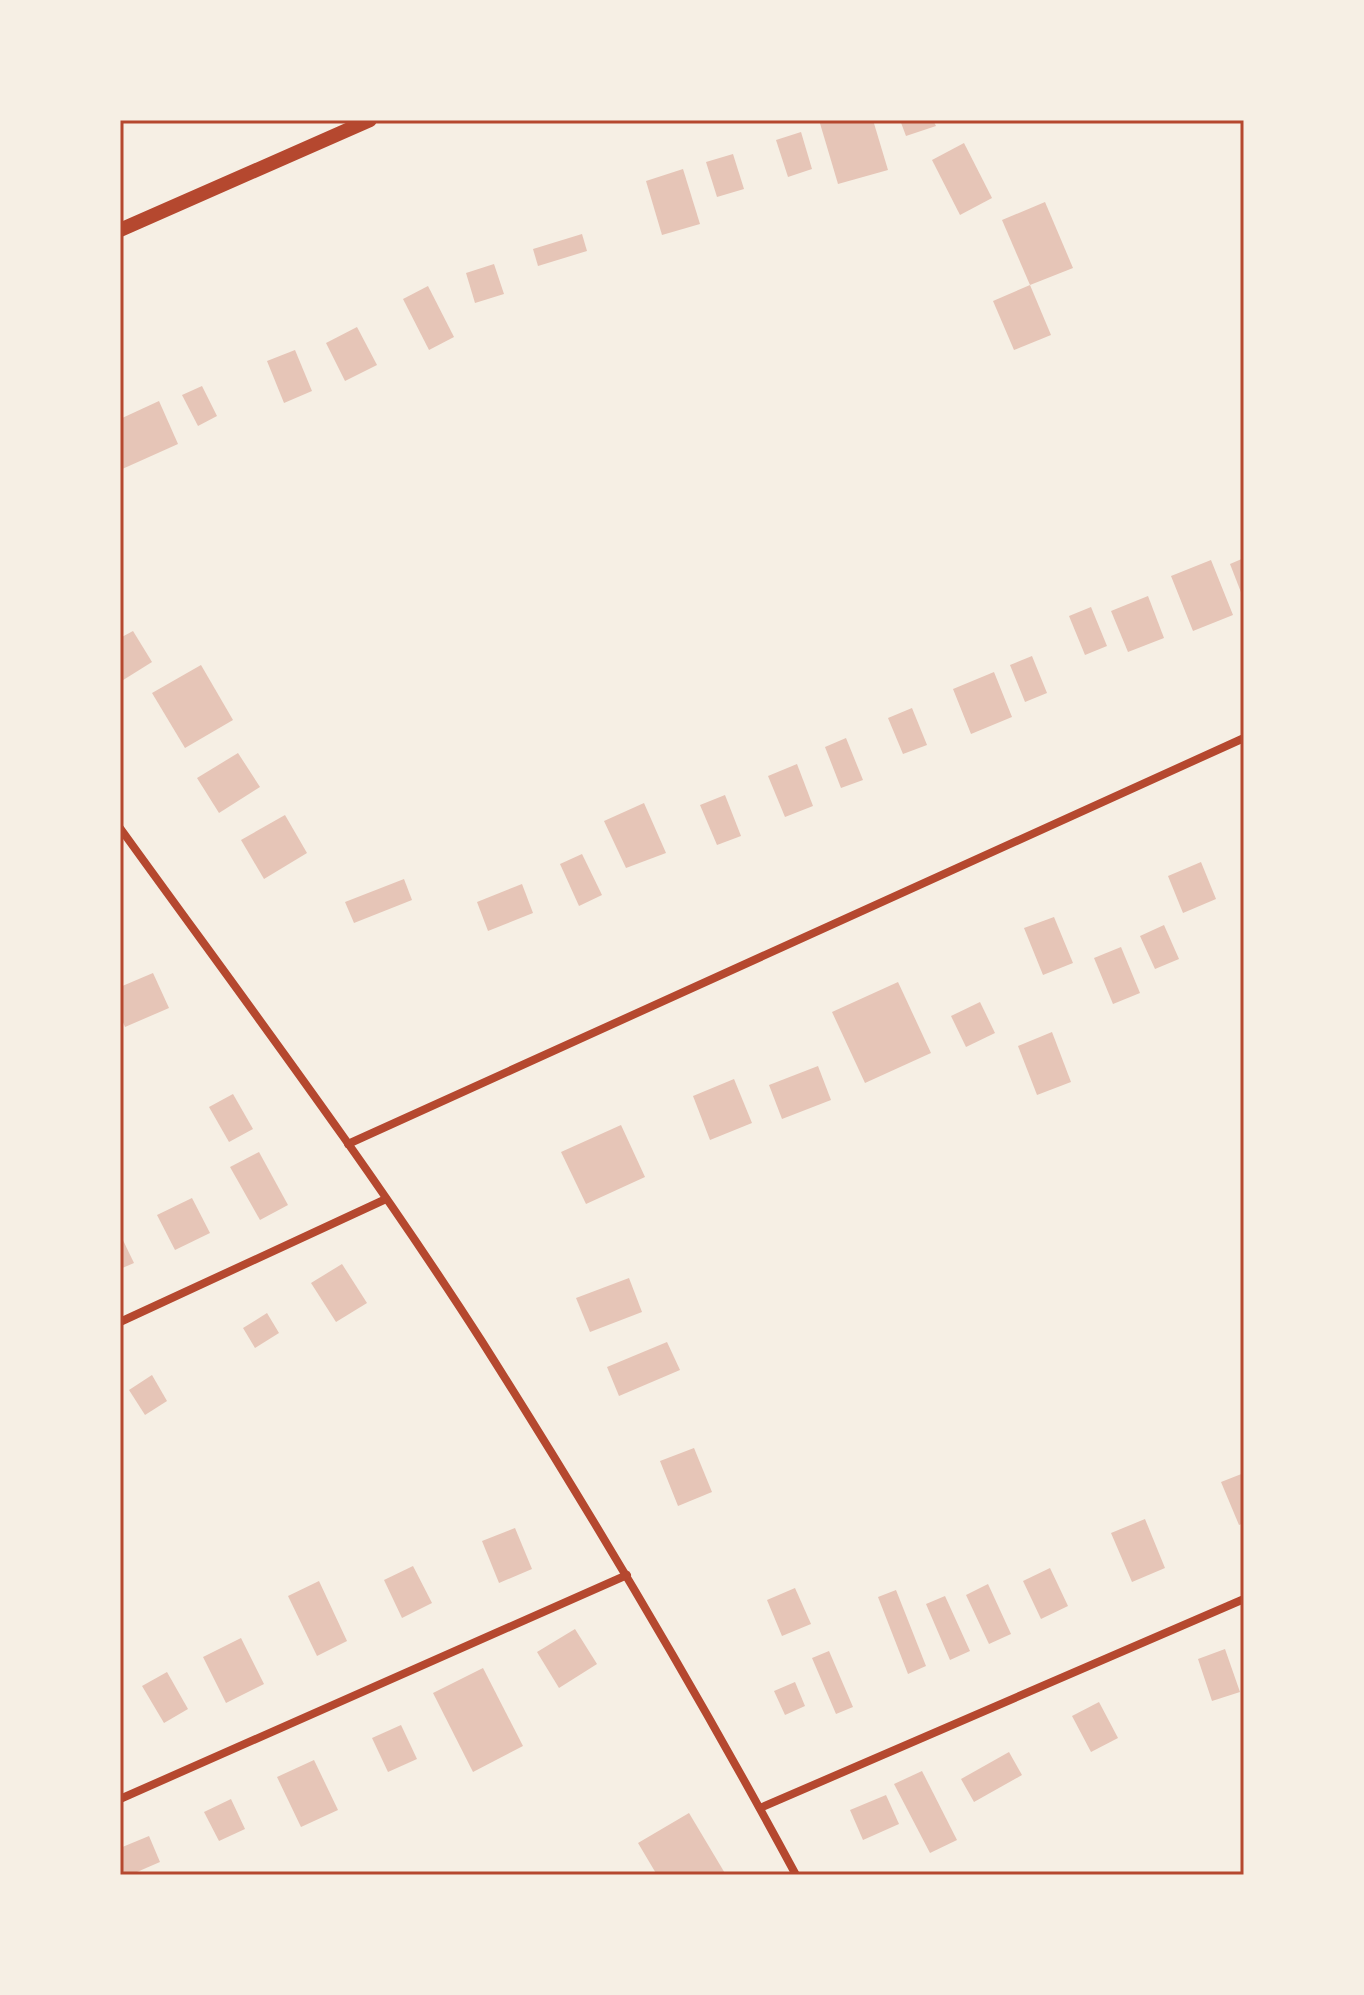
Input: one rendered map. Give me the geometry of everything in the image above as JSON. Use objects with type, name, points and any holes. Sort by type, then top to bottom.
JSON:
[{"type":"street","points":[[120,230],[370,120]]},
{"type":"street","points":[[348,1144],[1244,738]]},
{"type":"street","points":[[120,828],[348,1144],[480,1339],[627,1575],[796,1875]]},
{"type":"street","points":[[120,1322],[386,1199]]},
{"type":"street","points":[[120,1799],[627,1575]]},
{"type":"street","points":[[760,1808],[1244,1599]]},
{"type":"building","points":[[819,120],[873,120],[888,170],[838,184]]},
{"type":"building","points":[[900,120],[933,120],[936,126],[906,136]]},
{"type":"building","points":[[801,132],[812,169],[788,177],[776,140]]},
{"type":"building","points":[[964,143],[992,198],[960,215],[932,160]]},
{"type":"building","points":[[733,154],[744,189],[717,197],[706,162]]},
{"type":"building","points":[[683,169],[700,224],[662,235],[646,181]]},
{"type":"building","points":[[1045,202],[1073,268],[1030,285],[1002,220]]},
{"type":"building","points":[[582,234],[587,251],[538,266],[533,249]]},
{"type":"building","points":[[494,264],[504,294],[475,303],[466,273]]},
{"type":"building","points":[[1030,285],[1051,335],[1014,350],[993,301]]},
{"type":"building","points":[[428,286],[454,337],[429,350],[403,299]]},
{"type":"building","points":[[357,327],[377,365],[345,381],[326,343]]},
{"type":"building","points":[[295,350],[312,391],[284,403],[267,361]]},
{"type":"building","points":[[202,386],[217,416],[198,426],[182,395]]},
{"type":"building","points":[[159,401],[178,444],[120,470],[120,419]]},
{"type":"building","points":[[1244,558],[1244,600],[1230,564]]},
{"type":"building","points":[[1211,560],[1233,615],[1193,631],[1171,576]]},
{"type":"building","points":[[1148,596],[1164,638],[1128,652],[1111,611]]},
{"type":"building","points":[[1091,607],[1107,646],[1085,655],[1069,616]]},
{"type":"building","points":[[133,631],[152,662],[120,682],[120,638]]},
{"type":"building","points":[[1032,656],[1047,693],[1025,702],[1010,665]]},
{"type":"building","points":[[201,665],[233,720],[185,748],[152,693]]},
{"type":"building","points":[[994,672],[1012,717],[971,734],[953,689]]},
{"type":"building","points":[[912,708],[927,745],[903,754],[888,718]]},
{"type":"building","points":[[846,738],[863,780],[841,788],[825,747]]},
{"type":"building","points":[[238,753],[260,787],[219,813],[197,778]]},
{"type":"building","points":[[797,764],[813,806],[785,817],[768,776]]},
{"type":"building","points":[[725,795],[741,836],[717,845],[700,805]]},
{"type":"building","points":[[644,803],[666,853],[626,868],[604,821]]},
{"type":"building","points":[[285,815],[307,853],[264,879],[241,840]]},
{"type":"building","points":[[582,854],[602,895],[579,906],[560,864]]},
{"type":"building","points":[[1201,862],[1216,899],[1183,913],[1168,876]]},
{"type":"building","points":[[404,879],[412,900],[354,923],[345,902]]},
{"type":"building","points":[[522,884],[533,913],[488,931],[477,902]]},
{"type":"building","points":[[1054,917],[1073,963],[1043,975],[1024,928]]},
{"type":"building","points":[[1164,925],[1179,959],[1155,969],[1140,936]]},
{"type":"building","points":[[1121,947],[1140,993],[1113,1004],[1094,958]]},
{"type":"building","points":[[153,973],[169,1008],[125,1027],[120,1015],[120,987]]},
{"type":"building","points":[[898,982],[931,1053],[865,1083],[832,1012]]},
{"type":"building","points":[[980,1002],[995,1033],[966,1047],[951,1016]]},
{"type":"building","points":[[1052,1032],[1071,1082],[1037,1095],[1018,1046]]},
{"type":"building","points":[[818,1066],[831,1100],[782,1119],[769,1085]]},
{"type":"building","points":[[734,1079],[752,1123],[710,1140],[693,1096]]},
{"type":"building","points":[[233,1094],[253,1129],[229,1142],[209,1107]]},
{"type":"building","points":[[621,1125],[645,1177],[586,1204],[561,1152]]},
{"type":"building","points":[[259,1152],[288,1205],[260,1220],[230,1167]]},
{"type":"building","points":[[192,1198],[210,1233],[175,1250],[157,1215]]},
{"type":"building","points":[[120,1234],[134,1263],[120,1269]]},
{"type":"building","points":[[342,1264],[367,1303],[336,1322],[311,1283]]},
{"type":"building","points":[[629,1278],[642,1312],[590,1332],[576,1298]]},
{"type":"building","points":[[267,1313],[279,1333],[255,1348],[243,1328]]},
{"type":"building","points":[[667,1342],[680,1370],[619,1396],[607,1367]]},
{"type":"building","points":[[152,1375],[167,1401],[145,1415],[129,1390]]},
{"type":"building","points":[[694,1448],[712,1492],[678,1506],[660,1461]]},
{"type":"building","points":[[1244,1473],[1244,1523],[1239,1525],[1221,1482]]},
{"type":"building","points":[[1145,1519],[1165,1568],[1132,1582],[1111,1533]]},
{"type":"building","points":[[515,1528],[532,1569],[499,1583],[482,1541]]},
{"type":"building","points":[[413,1566],[432,1603],[402,1618],[384,1580]]},
{"type":"building","points":[[1050,1568],[1068,1606],[1041,1619],[1023,1581]]},
{"type":"building","points":[[319,1581],[347,1641],[317,1656],[288,1596]]},
{"type":"building","points":[[988,1584],[1011,1634],[989,1644],[966,1595]]},
{"type":"building","points":[[795,1588],[811,1624],[782,1636],[767,1600]]},
{"type":"building","points":[[896,1590],[926,1666],[908,1674],[878,1597]]},
{"type":"building","points":[[945,1596],[970,1651],[950,1660],[926,1604]]},
{"type":"building","points":[[575,1629],[597,1664],[559,1688],[537,1652]]},
{"type":"building","points":[[241,1638],[264,1684],[226,1703],[203,1657]]},
{"type":"building","points":[[1225,1649],[1240,1692],[1212,1701],[1198,1659]]},
{"type":"building","points":[[829,1651],[853,1707],[836,1714],[812,1658]]},
{"type":"building","points":[[483,1668],[523,1746],[473,1772],[433,1693]]},
{"type":"building","points":[[167,1672],[188,1709],[164,1723],[142,1686]]},
{"type":"building","points":[[795,1682],[805,1706],[785,1715],[774,1691]]},
{"type":"building","points":[[1099,1702],[1118,1738],[1091,1752],[1072,1716]]},
{"type":"building","points":[[401,1725],[417,1759],[388,1772],[372,1738]]},
{"type":"building","points":[[1009,1752],[1022,1775],[974,1802],[961,1779]]},
{"type":"building","points":[[314,1760],[338,1810],[301,1827],[277,1777]]},
{"type":"building","points":[[922,1771],[957,1840],[930,1853],[894,1784]]},
{"type":"building","points":[[886,1795],[899,1824],[863,1840],[850,1810]]},
{"type":"building","points":[[231,1799],[245,1829],[219,1841],[204,1812]]},
{"type":"building","points":[[689,1813],[726,1875],[657,1875],[638,1843]]},
{"type":"building","points":[[149,1836],[160,1862],[125,1875],[120,1864],[120,1848]]}]
